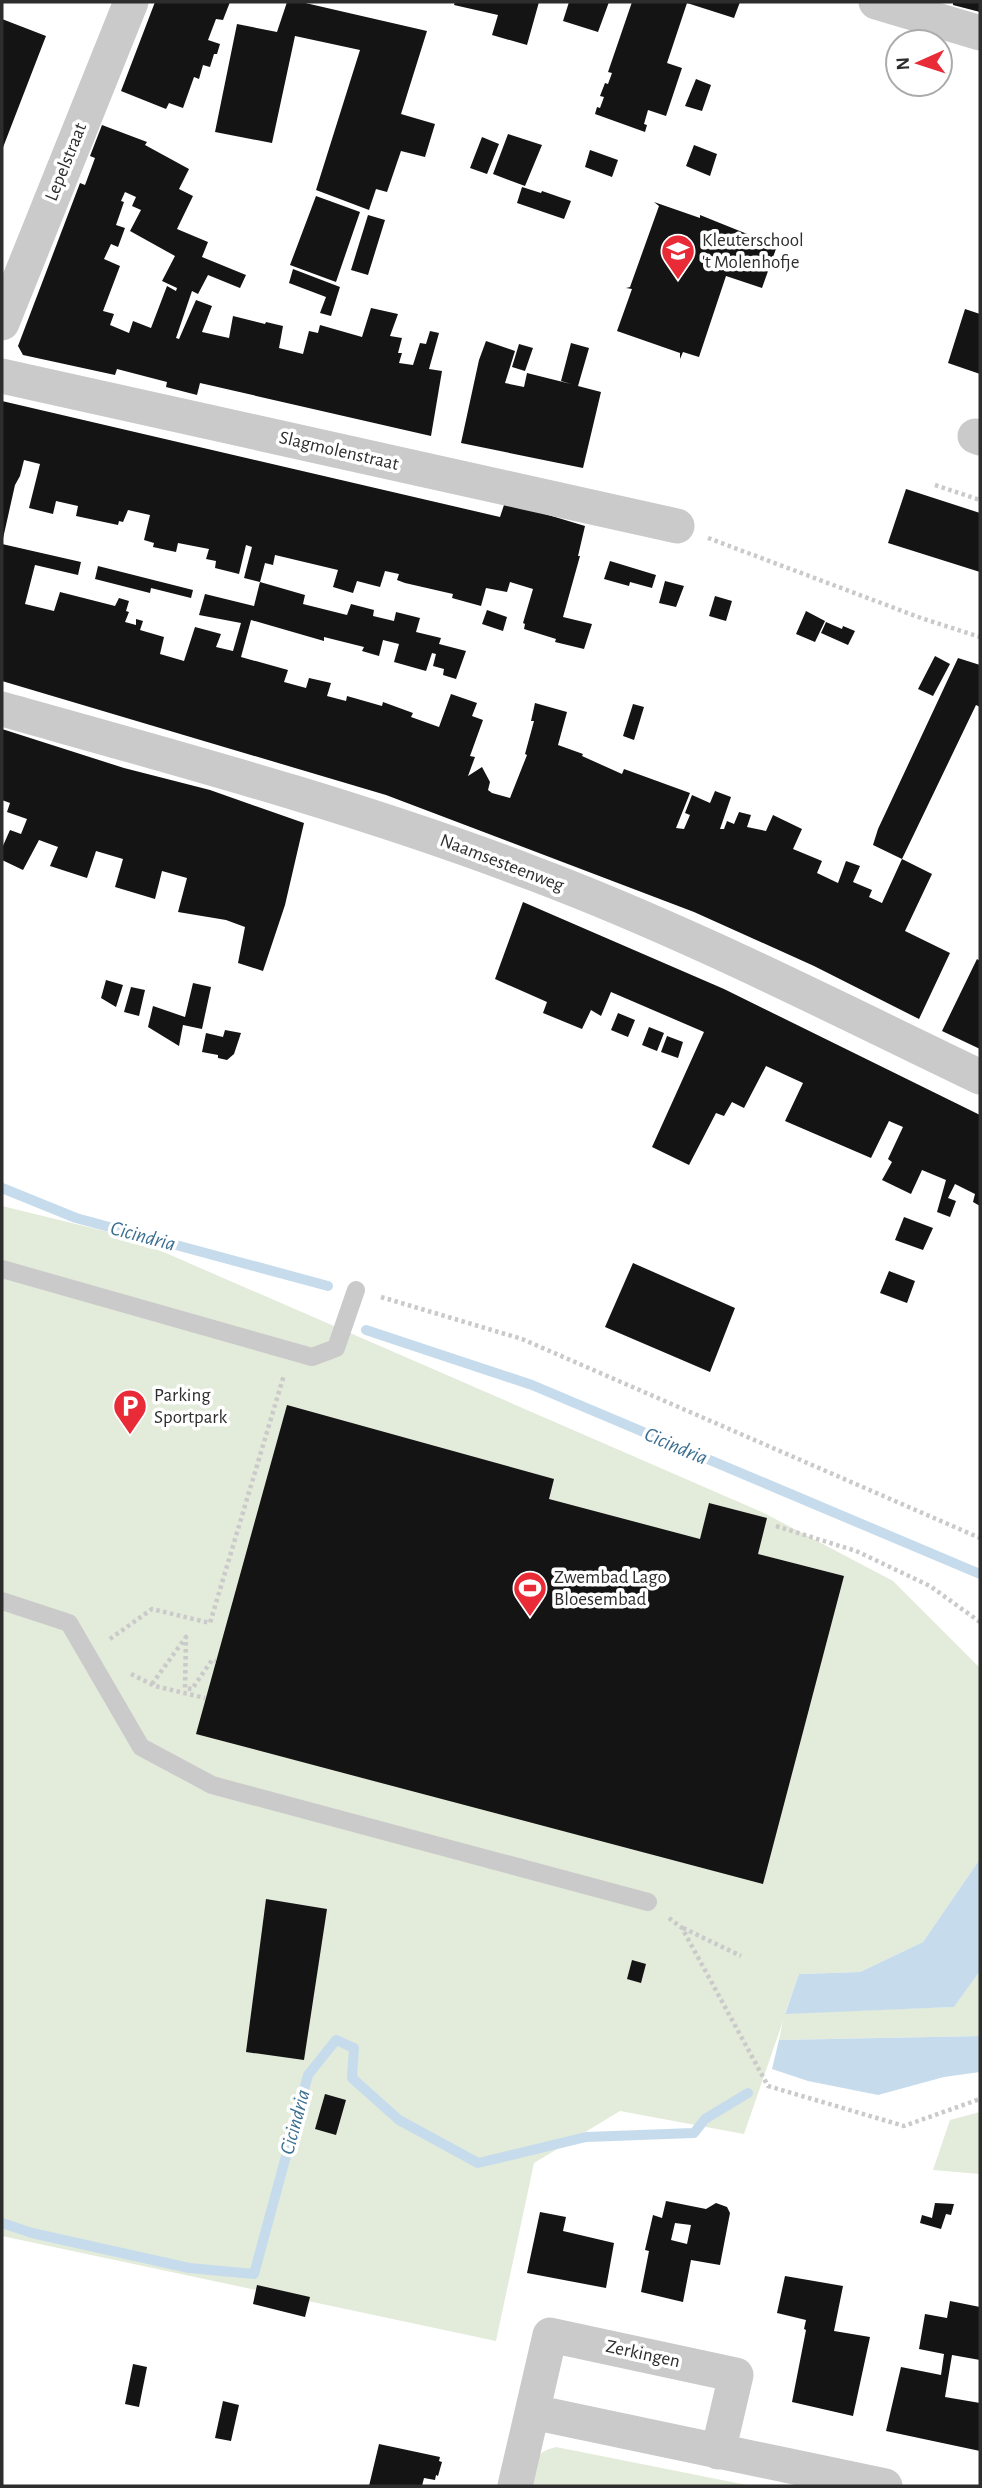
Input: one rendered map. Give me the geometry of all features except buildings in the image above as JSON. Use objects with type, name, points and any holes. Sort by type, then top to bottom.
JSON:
[{"type":"street","name":"Lepelstraat","points":[[2,323],[131,2]]},
{"type":"street","points":[[876,2],[925,9],[980,33]]},
{"type":"street","name":"Slagmolenstraat","points":[[2,376],[677,526]]},
{"type":"street","name":"Naamsesteenweg","points":[[2,709],[388,820],[533,873],[670,929],[980,1077]]},
{"type":"street","name":"Zerkingen","points":[[515,2486],[551,2334],[736,2375],[718,2452]]},
{"type":"street","points":[[533,2413],[885,2486]]},
{"type":"lane","points":[[2,1269],[312,1357],[336,1348],[356,1290]]},
{"type":"lane","points":[[2,1601],[69,1623],[141,1747],[212,1785],[648,1902]]},
{"type":"path","points":[[935,485],[980,500]]},
{"type":"path","points":[[677,526],[921,618],[980,637]]},
{"type":"path","points":[[356,1290],[522,1339],[980,1538]]},
{"type":"path","points":[[87,1654],[152,1609],[210,1623],[292,1351]]},
{"type":"path","points":[[776,1526],[856,1551],[930,1586],[980,1622]]},
{"type":"path","points":[[152,1684],[186,1637],[185,1688],[192,1689],[212,1660],[216,1661]]},
{"type":"path","points":[[87,1654],[152,1684],[205,1699]]},
{"type":"path","points":[[648,1902],[682,1928],[741,1956]]},
{"type":"path","points":[[682,1928],[768,2086],[904,2126],[980,2099]]},
{"type":"green space","points":[[2,1206],[129,1237],[764,1513],[893,1581],[980,1668],[980,1859],[923,1942],[860,1972],[799,1974],[785,2013],[954,2007],[980,1971],[980,2036],[779,2040],[783,2021],[744,2134],[620,2111],[534,2163],[496,2341],[2,2236]]},
{"type":"green space","points":[[980,2112],[980,2174],[933,2170],[950,2120]]},
{"type":"green space","points":[[556,2447],[752,2486],[527,2486],[534,2461],[542,2453]]},
{"type":"water","points":[[980,1859],[980,1971],[954,2007],[785,2014],[799,1974],[860,1972],[923,1942]]},
{"type":"water","points":[[980,2036],[980,2072],[944,2077],[878,2095],[808,2081],[772,2069],[779,2040]]},
{"type":"waterway","name":"Cicindria","points":[[2,1188],[76,1218],[328,1286]]},
{"type":"waterway","name":"Cicindria","points":[[366,1330],[532,1385],[980,1574]]},
{"type":"waterway","name":"Cicindria","points":[[2,2223],[32,2233],[189,2268],[254,2274],[308,2075],[336,2040],[354,2048],[352,2078],[399,2120],[478,2163],[586,2137],[694,2133],[705,2119],[748,2093]]},
{"type":"place","name":"Kleuterschool 't Molenhofje","points":[[678,281]]},
{"type":"place","name":"Parking Sportpark","points":[[130,1436]]},
{"type":"place","name":"Zwembad Lago Bloesembad","points":[[530,1618]]}]
